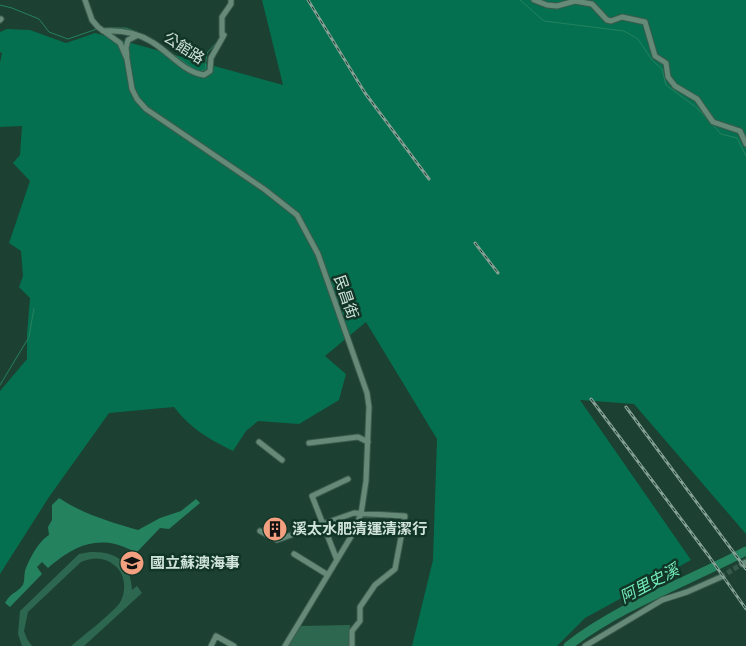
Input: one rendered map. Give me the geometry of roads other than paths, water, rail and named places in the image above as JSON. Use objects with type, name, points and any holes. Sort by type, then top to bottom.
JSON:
[{"type":"street","points":[[86,0],[92,20],[102,30]]},
{"type":"street","name":"公館路","points":[[102,30],[133,34],[152,42],[179,63],[194,72],[204,75],[210,71],[210,58],[224,35],[222,35],[222,17],[231,4],[231,0]]},
{"type":"street","points":[[534,0],[557,6],[575,1],[592,4],[607,20],[611,21],[622,17],[646,22],[655,56],[666,63],[668,77],[675,86],[698,99],[713,122],[740,131],[746,144]]},
{"type":"street","name":"民昌街","points":[[102,30],[120,44],[127,59],[132,90],[146,109],[264,188],[297,215],[318,254],[367,393],[370,407],[366,482],[361,514],[352,535],[284,646]]},
{"type":"street","points":[[127,59],[126,48],[128,40],[136,36]]},
{"type":"street","points":[[309,443],[358,437],[368,442]]},
{"type":"street","points":[[259,442],[282,460]]},
{"type":"street","points":[[337,560],[312,496],[348,479]]},
{"type":"street","points":[[260,531],[277,540],[354,513],[405,516],[395,569],[376,585],[360,607],[360,621],[352,631],[352,646]]},
{"type":"street","points":[[294,554],[328,575]]},
{"type":"street","points":[[585,646],[662,600],[721,577]]},
{"type":"street","points":[[212,646],[216,636],[234,646]]},
{"type":"waterway","points":[[520,0],[544,21],[624,31],[638,39],[652,60],[662,69],[666,85],[697,108],[710,122]]},
{"type":"waterway","points":[[0,5],[39,19],[49,32],[68,39],[97,29]]},
{"type":"waterway","points":[[104,28],[126,28],[137,32]]},
{"type":"waterway","points":[[201,71],[205,69],[207,53],[217,42]]},
{"type":"waterway","points":[[160,45],[197,71]]},
{"type":"waterway","points":[[713,125],[721,134],[737,138],[746,156]]},
{"type":"waterway","points":[[0,385],[29,337],[34,308]]},
{"type":"waterway","name":"阿里史溪","points":[[568,646],[588,631],[632,606],[746,551]]},
{"type":"tunnel","points":[[721,577],[742,564]]},
{"type":"railway","points":[[308,0],[365,93],[429,179]]},
{"type":"railway","points":[[475,243],[498,273]]},
{"type":"railway","points":[[591,399],[746,609]]},
{"type":"railway","points":[[626,407],[746,569]]},
{"type":"place","name":"溪太水肥清運清潔行","points":[[275,529]]},
{"type":"place","name":"國立蘇澳海事","points":[[132,563]]}]
